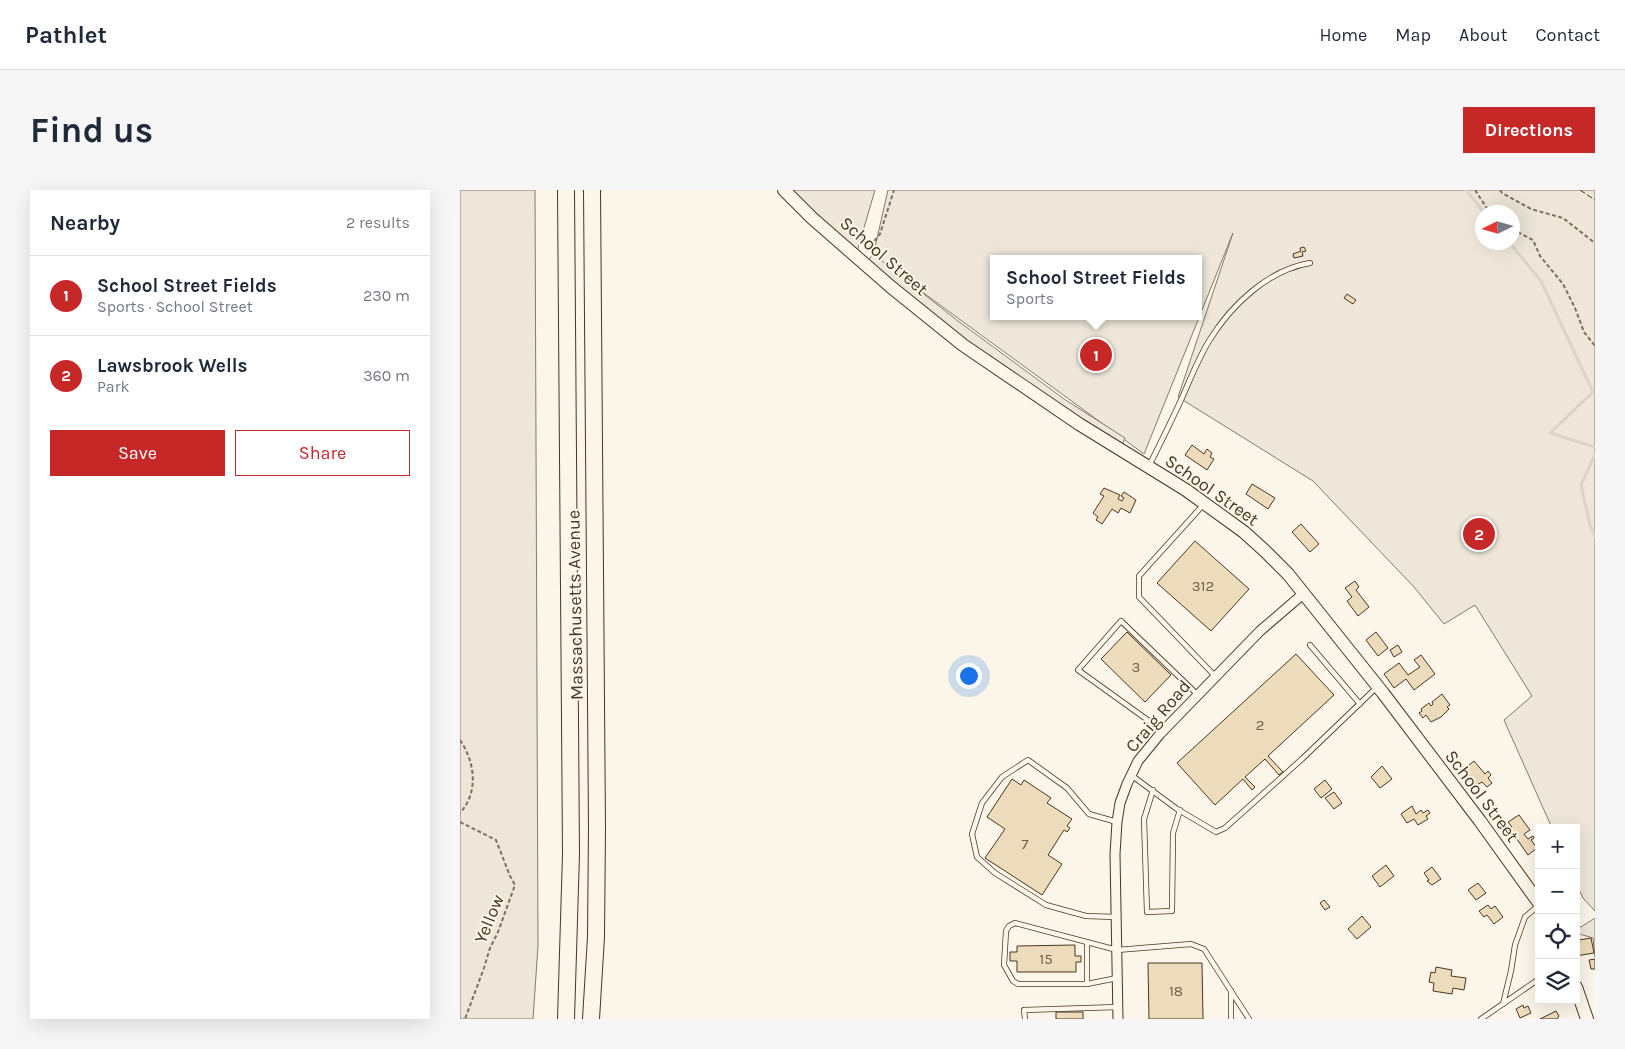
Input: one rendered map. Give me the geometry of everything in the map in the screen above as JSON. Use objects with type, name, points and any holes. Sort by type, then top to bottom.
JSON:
[{"type":"highway","name":"Massachusetts Avenue","points":[[566,190],[571,854],[566,1019]]},
{"type":"highway","name":"Massachusetts Avenue","points":[[591,1019],[596,937],[597,828],[592,190]]},
{"type":"street","name":"School Street","points":[[784,190],[812,218],[891,287],[963,345],[1044,401],[1205,502],[1265,551],[1303,594],[1378,687],[1480,821],[1535,898]]},
{"type":"street","name":"Craig Road","points":[[1118,1019],[1116,822],[1120,803],[1138,761],[1163,731],[1260,631],[1303,594]]},
{"type":"street","points":[[1580,999],[1587,1019]]},
{"type":"lane","points":[[1148,467],[1208,342],[1221,323],[1239,303],[1259,286],[1280,273],[1299,265],[1310,263]]},
{"type":"lane","points":[[1205,502],[1138,576],[1139,597],[1216,677]]},
{"type":"lane","points":[[1163,731],[1078,670],[1121,622],[1198,695]]},
{"type":"lane","points":[[1310,646],[1360,704]]},
{"type":"lane","points":[[1132,775],[1180,810],[1216,832],[1224,828],[1302,759],[1378,687]]},
{"type":"lane","points":[[1116,822],[1090,814],[1067,788],[1028,760],[1002,777],[982,803],[972,834],[977,857],[994,873],[1046,905],[1086,916],[1116,917]]},
{"type":"lane","points":[[1152,790],[1144,819],[1147,912],[1172,911],[1173,833],[1180,810]]},
{"type":"lane","points":[[1503,1004],[1515,945],[1525,917],[1535,908]]},
{"type":"lane","points":[[1117,978],[1087,984],[1018,984],[1012,981],[1004,965],[1004,938],[1009,926],[1016,923],[1117,950],[1191,944],[1198,946],[1204,949],[1249,1019]]},
{"type":"lane","points":[[1087,942],[1087,984]]},
{"type":"lane","points":[[1481,1019],[1535,982]]},
{"type":"lane","points":[[1231,990],[1231,1019]]},
{"type":"lane","points":[[1025,1019],[1024,1010],[1118,1007]]},
{"type":"path","points":[[860,258],[880,234],[894,190]]},
{"type":"path","points":[[1475,190],[1485,205]]},
{"type":"path","points":[[1500,190],[1502,193],[1531,209],[1563,218],[1595,243]]},
{"type":"path","points":[[1520,233],[1533,240],[1540,256],[1562,284],[1575,308],[1584,332],[1595,346]]},
{"type":"path","points":[[460,740],[467,750],[474,777],[472,793],[460,813]]},
{"type":"path","name":"Yellow","points":[[460,822],[496,840],[515,884],[465,1019]]},
{"type":"shaded area","points":[[460,190],[535,190],[538,946],[533,1019],[460,1019]]},
{"type":"shaded area","points":[[791,190],[875,190],[856,255]]},
{"type":"shaded area","points":[[888,190],[1595,190],[1595,911],[1583,898],[1580,892],[1580,824],[1550,824],[1504,720],[1532,696],[1475,605],[1444,624],[1414,587],[1313,481],[1178,397],[1233,233],[1202,310],[1202,255],[990,255],[990,320],[1198,320],[1144,454],[873,256]]},
{"type":"shaded area","points":[[873,254],[958,321],[1064,399],[1125,438],[1122,445],[976,348],[868,261]]},
{"type":"shaded area","points":[[1595,918],[1595,957],[1593,938],[1580,934],[1580,927]]},
{"type":"building","points":[[1304,247],[1306,251],[1302,252],[1303,256],[1294,258],[1293,254],[1301,251],[1300,248]]},
{"type":"building","points":[[1347,294],[1356,300],[1353,304],[1344,298]]},
{"type":"building","points":[[1192,445],[1204,454],[1207,449],[1212,453],[1210,457],[1214,459],[1207,470],[1185,455]]},
{"type":"building","points":[[1252,484],[1275,498],[1268,509],[1246,494]]},
{"type":"building","points":[[1104,488],[1120,495],[1118,499],[1122,501],[1124,498],[1121,496],[1124,492],[1136,500],[1130,513],[1121,508],[1118,513],[1112,509],[1102,524],[1096,520],[1098,517],[1093,513],[1104,496],[1100,494]]},
{"type":"building","points":[[1301,524],[1319,544],[1310,552],[1292,532]]},
{"type":"building","points":[[1195,541],[1249,589],[1211,631],[1157,583]]},
{"type":"building","points":[[1355,581],[1359,587],[1356,590],[1369,607],[1358,616],[1347,601],[1352,597],[1345,588]]},
{"type":"building","points":[[1127,632],[1171,675],[1145,702],[1101,659]]},
{"type":"building","points":[[1376,632],[1388,648],[1378,656],[1366,640]]},
{"type":"building","points":[[1398,645],[1402,652],[1394,657],[1390,650]]},
{"type":"building","points":[[1296,654],[1334,695],[1268,756],[1283,772],[1279,775],[1265,759],[1245,777],[1255,787],[1252,790],[1243,779],[1215,805],[1177,763]]},
{"type":"building","points":[[1421,655],[1435,674],[1414,690],[1406,679],[1394,688],[1384,674],[1399,663],[1408,675],[1420,667],[1414,660]]},
{"type":"building","points":[[1442,694],[1450,705],[1447,707],[1449,709],[1441,717],[1431,722],[1426,715],[1423,718],[1419,713],[1422,711],[1421,709],[1429,703],[1431,706],[1432,702]]},
{"type":"building","points":[[1474,761],[1485,774],[1488,771],[1491,775],[1488,778],[1492,783],[1487,787],[1482,782],[1477,785],[1464,769]]},
{"type":"building","points":[[1382,766],[1392,779],[1380,788],[1371,777]]},
{"type":"building","points":[[1012,779],[1021,785],[1024,780],[1051,798],[1047,803],[1072,819],[1067,826],[1070,828],[1067,832],[1064,830],[1048,855],[1062,864],[1042,895],[985,858],[1005,829],[987,817]]},
{"type":"building","points":[[1325,780],[1332,789],[1321,798],[1314,789]]},
{"type":"building","points":[[1334,792],[1342,803],[1334,809],[1325,798]]},
{"type":"building","points":[[1412,806],[1416,814],[1421,810],[1423,813],[1428,810],[1430,813],[1426,816],[1428,819],[1418,825],[1414,819],[1407,823],[1401,814]]},
{"type":"building","points":[[1519,815],[1530,830],[1524,834],[1528,839],[1533,836],[1534,838],[1531,840],[1535,845],[1535,850],[1528,855],[1510,829],[1512,827],[1508,822]]},
{"type":"building","points":[[1386,865],[1394,876],[1380,887],[1372,876]]},
{"type":"building","points":[[1432,867],[1441,879],[1432,885],[1427,881],[1429,880],[1424,873]]},
{"type":"building","points":[[1478,883],[1486,893],[1476,900],[1468,890]]},
{"type":"building","points":[[1324,900],[1330,907],[1325,910],[1320,903]]},
{"type":"building","points":[[1488,905],[1491,909],[1495,906],[1503,917],[1494,924],[1487,915],[1484,917],[1479,911]]},
{"type":"building","points":[[1362,916],[1371,927],[1357,939],[1348,929]]},
{"type":"building","points":[[1591,938],[1594,953],[1580,955],[1580,940]]},
{"type":"building","points":[[1075,945],[1075,956],[1081,956],[1081,962],[1076,962],[1076,972],[1017,972],[1017,961],[1010,961],[1010,952],[1017,952],[1017,946]]},
{"type":"building","points":[[1595,959],[1595,969],[1591,969],[1589,960]]},
{"type":"building","points":[[1148,963],[1202,963],[1203,1019],[1149,1019]]},
{"type":"building","points":[[1436,967],[1452,970],[1451,976],[1466,978],[1464,990],[1453,988],[1452,994],[1433,991],[1434,983],[1429,982],[1431,972],[1435,973]]},
{"type":"building","points":[[1523,1005],[1524,1008],[1528,1006],[1531,1013],[1520,1018],[1516,1009]]},
{"type":"building","points":[[1556,1011],[1559,1016],[1557,1019],[1540,1019]]},
{"type":"building","points":[[1056,1012],[1083,1012],[1083,1019],[1056,1019]]},
{"type":"waterway","points":[[1466,190],[1478,205]]},
{"type":"waterway","points":[[1516,250],[1541,281],[1593,392],[1550,433],[1595,447]]},
{"type":"waterway","points":[[1595,454],[1581,485],[1590,525],[1595,537]]},
{"type":"fence","points":[[1580,190],[1595,200]]},
{"type":"place","name":"School Street Fields","points":[[1096,355]]},
{"type":"place","name":"Lawsbrook Wells","points":[[1479,534]]}]
